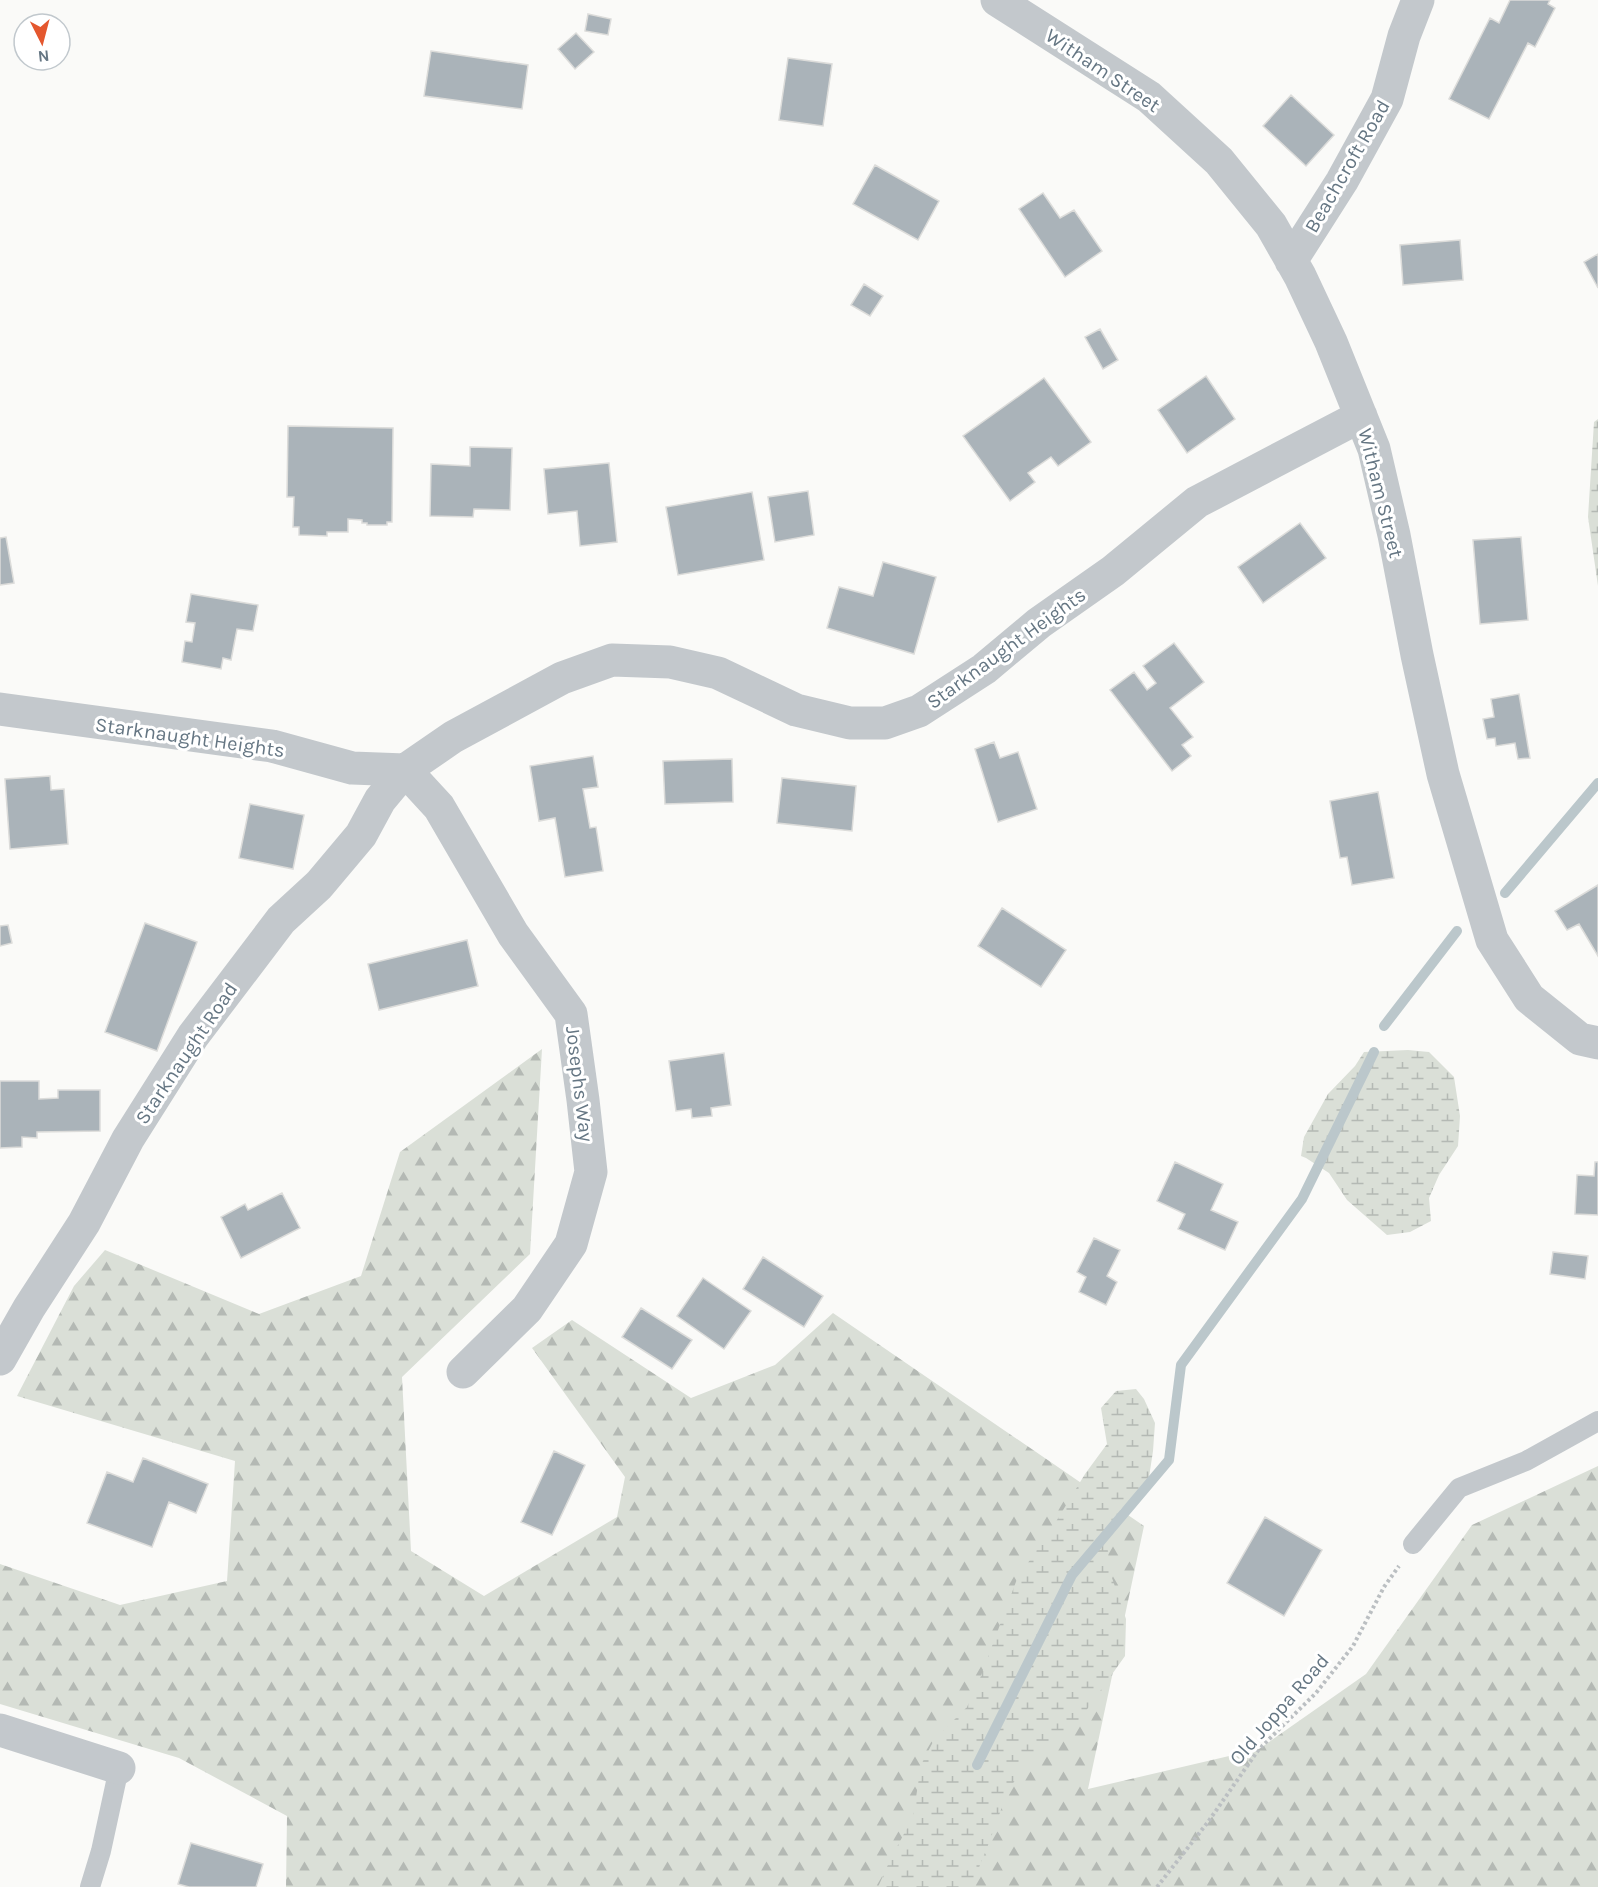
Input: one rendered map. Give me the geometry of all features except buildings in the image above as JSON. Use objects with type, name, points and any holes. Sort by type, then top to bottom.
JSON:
[{"type":"street","name":"Witham Street","points":[[996,0],[1031,9],[1149,97],[1219,161],[1271,225],[1331,342],[1377,460],[1443,774],[1492,939],[1529,998],[1580,1039],[1598,1043]]},
{"type":"street","name":"Beachcroft Road","points":[[1291,261],[1342,181],[1387,99],[1404,36],[1418,0]]},
{"type":"street","name":"Starknaught Heights","points":[[0,709],[272,746],[352,768],[405,770],[453,737],[562,678],[612,660],[670,662],[718,672],[796,710],[850,723],[885,723],[919,711],[984,669],[1039,623],[1113,571],[1197,502],[1361,416]]},
{"type":"street","name":"Starknaught Road","points":[[0,1359],[29,1308],[84,1223],[128,1139],[193,1036],[281,920],[318,885],[361,835],[380,800],[405,770]]},
{"type":"street","name":"Josephs Way","points":[[405,770],[439,807],[513,934],[571,1014],[591,1172],[571,1244],[527,1309],[464,1372]]},
{"type":"street","points":[[0,1730],[119,1768]]},
{"type":"lane","points":[[1413,1544],[1459,1488],[1526,1461],[1598,1421]]},
{"type":"lane","points":[[90,1887],[101,1851],[119,1768]]},
{"type":"path","name":"Old Joppa Road","points":[[1156,1887],[1208,1822],[1259,1749],[1316,1693],[1353,1646],[1384,1587],[1413,1544]]},
{"type":"green space","points":[[1598,419],[1598,586],[1588,517],[1594,422]]},
{"type":"green space","points":[[542,1049],[530,1254],[402,1377],[411,1551],[484,1596],[617,1517],[625,1477],[532,1348],[572,1320],[691,1398],[775,1365],[833,1313],[1144,1526],[1088,1789],[1259,1749],[1366,1674],[1472,1525],[1598,1466],[1598,1887],[286,1887],[287,1816],[179,1758],[0,1704],[0,1564],[120,1605],[227,1581],[235,1461],[17,1396],[74,1286],[105,1250],[259,1314],[361,1276],[400,1152]]},
{"type":"green space","points":[[1408,1050],[1429,1052],[1454,1077],[1460,1116],[1458,1146],[1439,1175],[1429,1198],[1431,1221],[1410,1232],[1387,1235],[1347,1200],[1329,1173],[1301,1156],[1304,1137],[1328,1094],[1355,1066],[1364,1052]]},
{"type":"green space","points":[[1136,1389],[1144,1399],[1155,1423],[1148,1484],[1118,1512],[1107,1543],[1110,1572],[1126,1619],[1125,1656],[1068,1736],[1027,1761],[1007,1793],[971,1887],[878,1887],[913,1817],[921,1765],[934,1740],[967,1707],[1017,1579],[1107,1444],[1101,1408],[1116,1391]]},
{"type":"waterway","points":[[1505,893],[1598,783]]},
{"type":"waterway","points":[[1384,1026],[1457,931]]},
{"type":"waterway","points":[[977,1765],[1072,1575],[1169,1460],[1181,1365],[1302,1199],[1374,1052]]}]
